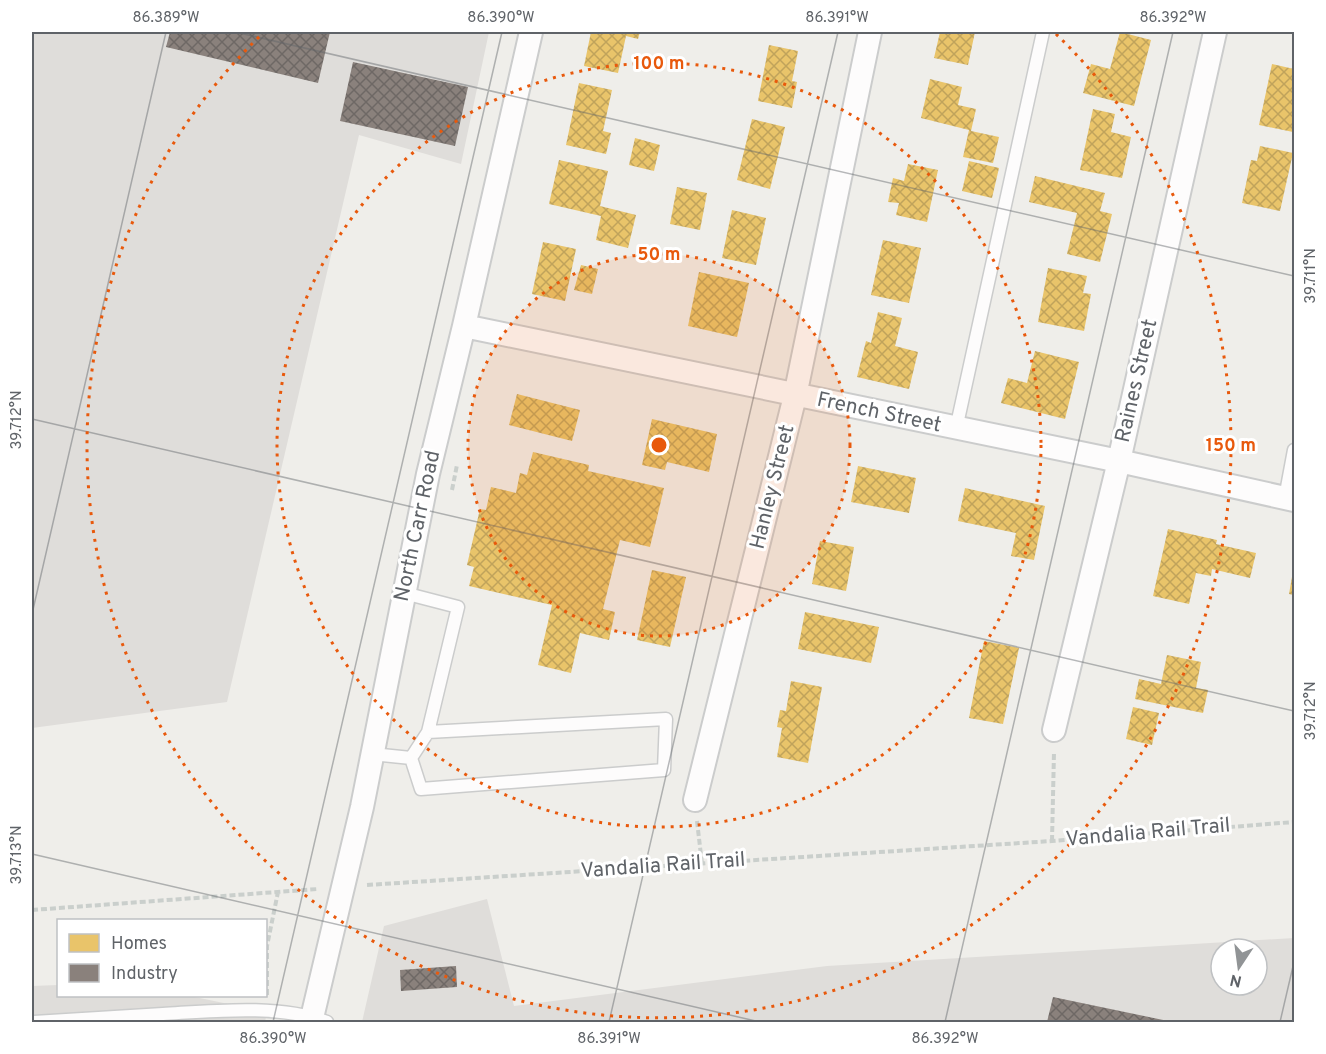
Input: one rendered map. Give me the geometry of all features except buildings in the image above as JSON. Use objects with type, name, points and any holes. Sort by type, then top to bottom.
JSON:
[{"type":"street","name":"North Carr Road","points":[[316,1021],[428,474],[531,32]]},
{"type":"street","name":"Hanley Street","points":[[695,800],[795,396],[870,32]]},
{"type":"street","name":"Raines Street","points":[[1054,730],[1119,461],[1215,32]]},
{"type":"street","name":"French Street","points":[[464,326],[1119,461],[1290,499]]},
{"type":"lane","points":[[956,429],[1043,32]]},
{"type":"lane","points":[[1290,499],[1294,450]]},
{"type":"lane","points":[[404,593],[458,607],[428,732],[411,758]]},
{"type":"lane","points":[[411,758],[421,789],[664,770],[666,718],[428,732]]},
{"type":"lane","points":[[372,754],[411,758]]},
{"type":"lane","points":[[34,1023],[223,1011],[316,1021]]},
{"type":"path","points":[[1052,841],[1054,730]]},
{"type":"path","points":[[695,800],[702,864]]},
{"type":"path","name":"Vandalia Rail Trail","points":[[32,910],[343,887],[1052,841],[1294,822]]},
{"type":"path","points":[[267,946],[278,892]]},
{"type":"path","points":[[266,997],[266,1017]]},
{"type":"shaded area","points":[[32,32],[489,32],[461,164],[359,135],[227,702],[32,728]]},
{"type":"shaded area","points":[[487,899],[514,1006],[827,966],[1209,943],[1209,997],[1269,997],[1269,939],[1294,938],[1294,1022],[362,1022],[384,926]]},
{"type":"shaded area","points":[[57,985],[57,997],[195,997],[267,1012],[265,1022],[32,1022],[32,986]]}]
